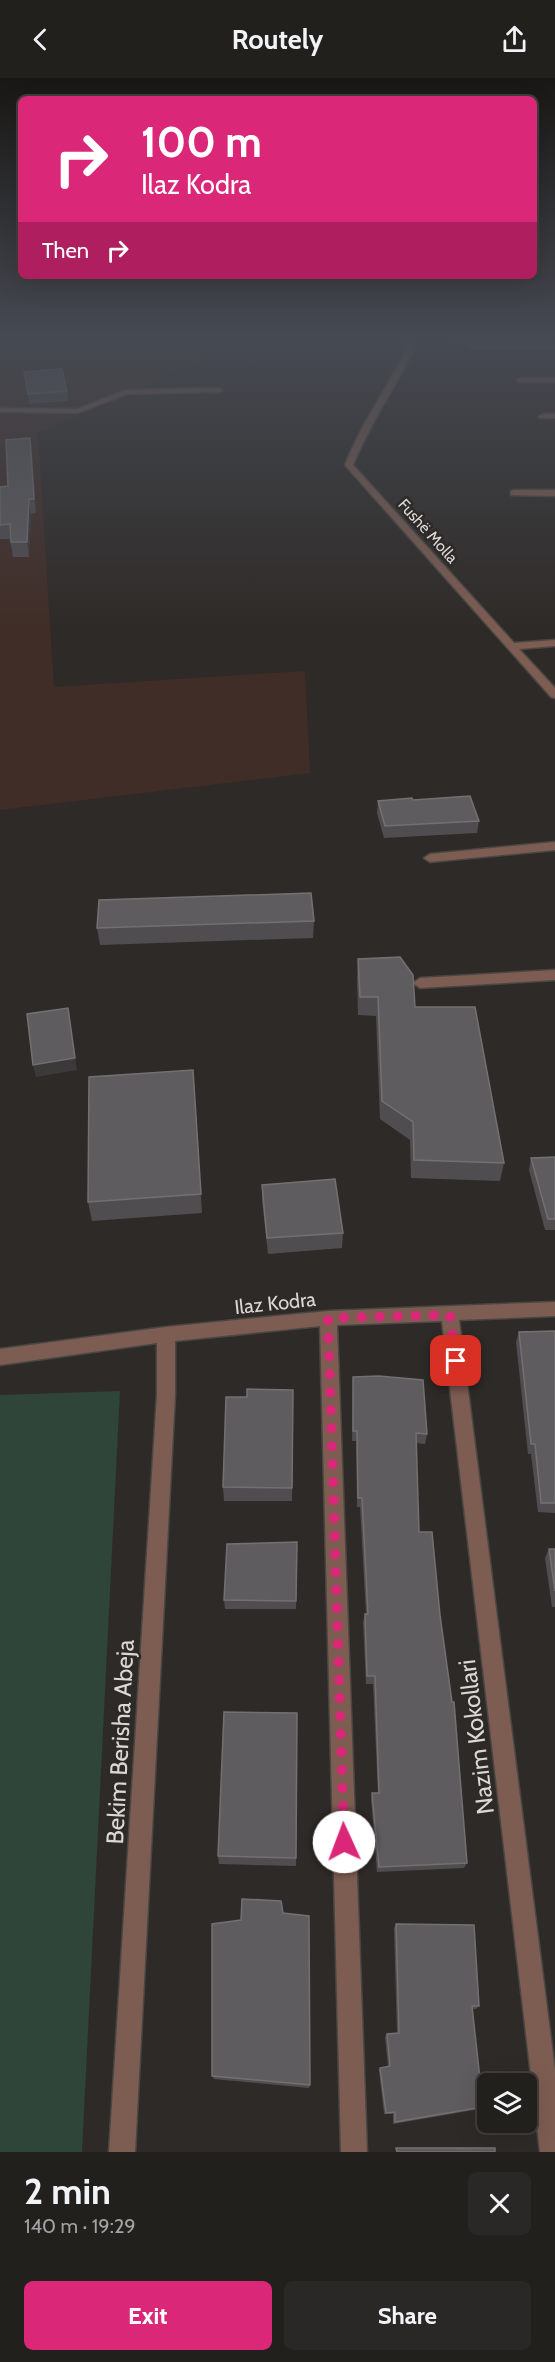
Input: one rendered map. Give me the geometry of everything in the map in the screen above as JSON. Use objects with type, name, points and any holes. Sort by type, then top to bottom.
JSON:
[{"type":"street","name":"Fushë Molla","points":[[361,436],[349,465],[555,695]]},
{"type":"street","points":[[514,494],[555,493]]},
{"type":"street","points":[[513,646],[555,643]]},
{"type":"street","points":[[430,858],[555,846]]},
{"type":"street","points":[[420,983],[555,975]]},
{"type":"street","name":"Ilaz Kodra","points":[[0,1357],[166,1334],[328,1318],[450,1315],[555,1309]]},
{"type":"street","name":"Nazim Kokollari","points":[[450,1315],[553,2152]]},
{"type":"street","points":[[328,1318],[354,2152]]},
{"type":"street","name":"Bekim Berisha Abeja","points":[[122,2152],[166,1395],[166,1334]]},
{"type":"shaded area","points":[[0,436],[38,436],[54,687],[305,671],[310,773],[0,810]]},
{"type":"green space","points":[[120,1391],[82,2152],[0,2152],[0,1395]]},
{"type":"building","points":[[30,438],[34,499],[29,499],[27,542],[11,542],[10,524],[0,525],[0,487],[8,486],[6,440]]},
{"type":"building","points":[[470,796],[479,821],[385,826],[378,801],[412,798],[413,800]]},
{"type":"building","points":[[311,893],[314,921],[97,928],[99,900]]},
{"type":"building","points":[[400,957],[413,975],[415,1007],[475,1007],[504,1163],[414,1160],[413,1122],[382,1101],[378,997],[360,997],[358,959]]},
{"type":"building","points":[[68,1008],[75,1058],[33,1065],[27,1014]]},
{"type":"building","points":[[193,1070],[201,1194],[88,1202],[89,1077]]},
{"type":"building","points":[[555,1157],[555,1219],[548,1219],[531,1158]]},
{"type":"building","points":[[335,1179],[343,1233],[267,1238],[262,1185]]},
{"type":"building","points":[[555,1331],[555,1503],[541,1503],[535,1444],[531,1444],[519,1332]]},
{"type":"building","points":[[379,1376],[423,1380],[427,1434],[416,1433],[419,1532],[432,1532],[440,1615],[452,1702],[454,1702],[467,1863],[379,1867],[372,1793],[379,1793],[375,1676],[367,1676],[365,1614],[368,1614],[362,1498],[358,1498],[357,1431],[353,1431],[353,1377]]},
{"type":"building","points":[[247,1389],[293,1390],[292,1488],[223,1487],[226,1397],[247,1397]]},
{"type":"building","points":[[297,1542],[296,1601],[224,1600],[227,1544]]},
{"type":"building","points":[[549,1549],[555,1549],[555,1591]]},
{"type":"building","points":[[224,1712],[297,1713],[296,1858],[218,1856]]},
{"type":"building","points":[[242,1899],[281,1901],[283,1913],[309,1916],[310,2085],[212,2076],[212,1924],[241,1920]]},
{"type":"building","points":[[396,1924],[474,1925],[479,2006],[472,2006],[479,2073],[477,2073],[477,2108],[395,2122],[395,2112],[386,2113],[380,2068],[390,2066],[387,2034],[399,2033]]},
{"type":"building","points":[[396,2148],[495,2148],[495,2152],[397,2152]]},
{"type":"route","points":[[344,1842],[328,1318],[450,1315],[456,1361]]}]
